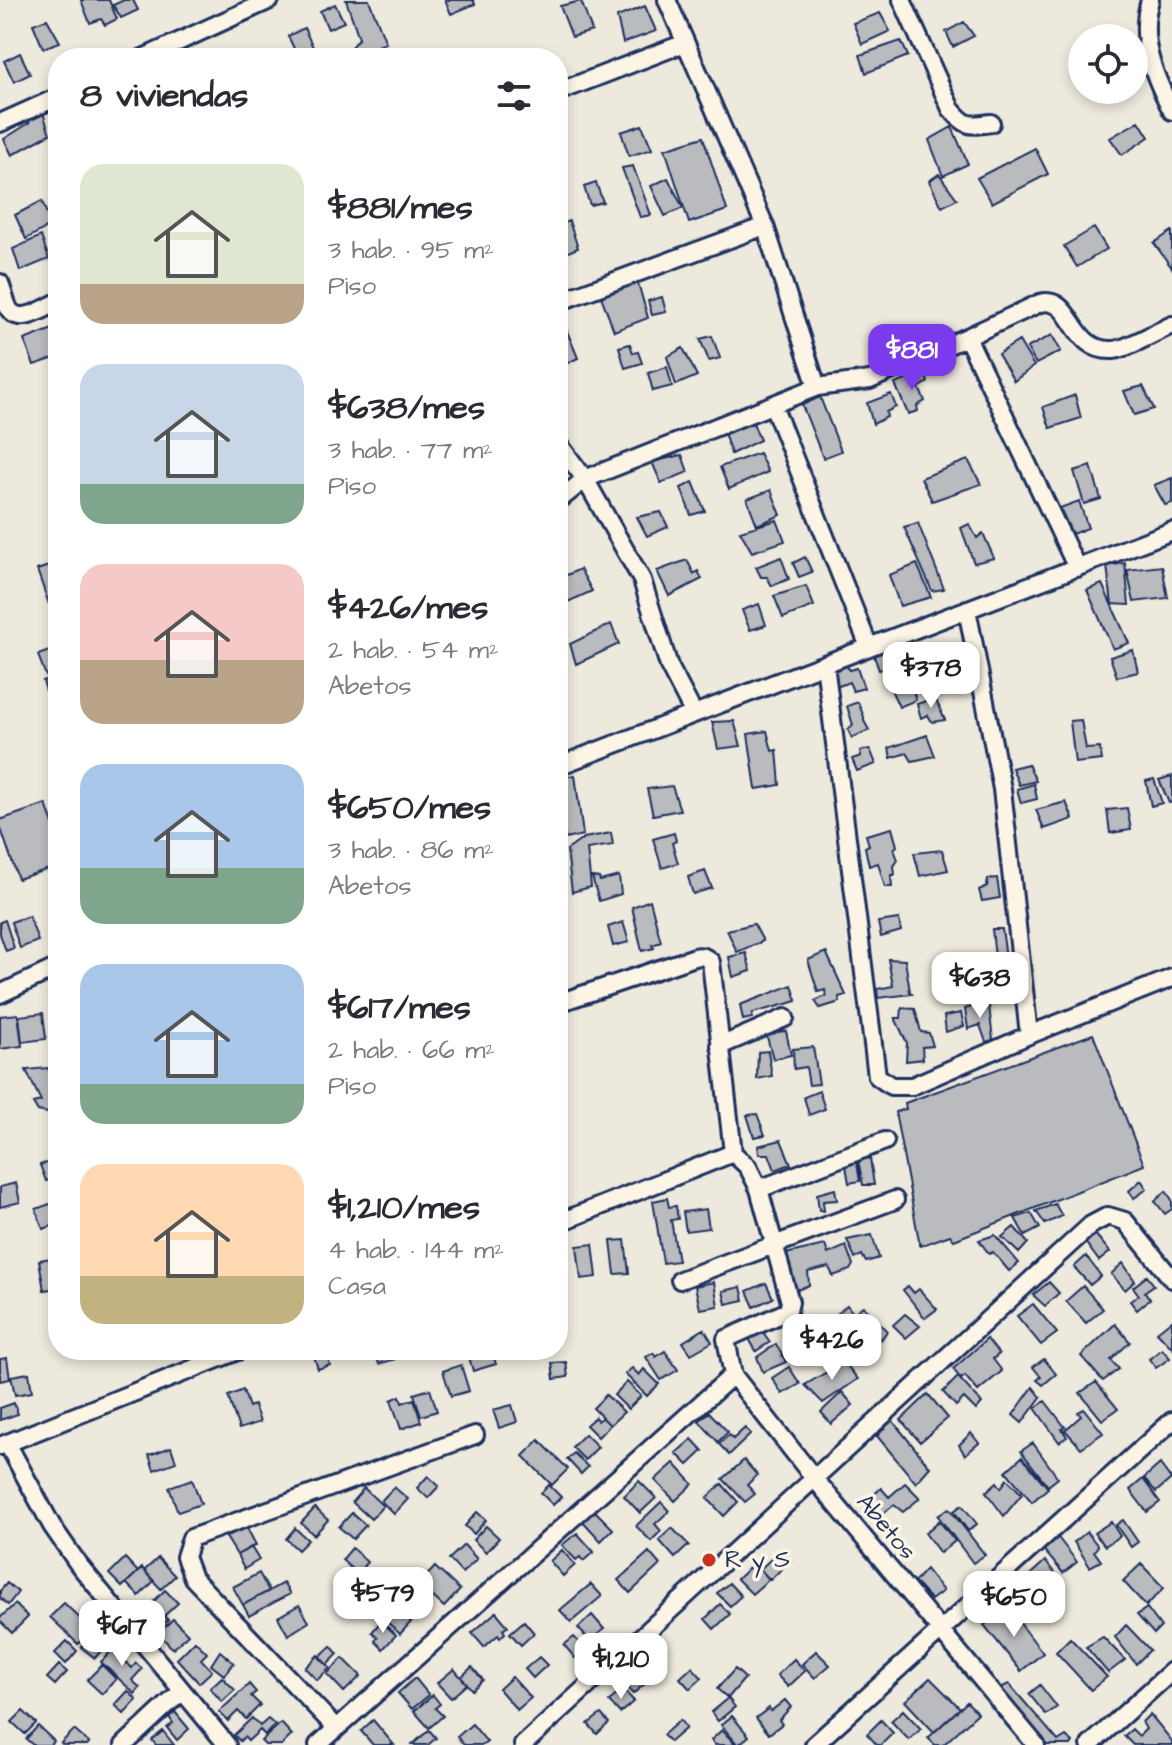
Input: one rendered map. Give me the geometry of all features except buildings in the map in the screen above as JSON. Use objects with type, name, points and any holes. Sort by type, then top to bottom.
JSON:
[{"type":"street","points":[[165,48],[270,0]]},
{"type":"street","points":[[667,0],[765,226],[817,387]]},
{"type":"street","points":[[902,0],[951,109],[959,119],[971,125],[991,123]]},
{"type":"street","points":[[1150,0],[1145,15],[1146,48],[1172,111]]},
{"type":"street","points":[[568,88],[685,43]]},
{"type":"street","points":[[0,123],[48,101]]},
{"type":"street","points":[[568,298],[765,226]]},
{"type":"street","points":[[0,283],[11,312],[18,316],[26,316],[48,306]]},
{"type":"street","points":[[568,493],[585,479],[817,387],[870,380],[1048,300],[1058,304],[1087,344],[1100,349],[1117,350],[1172,325]]},
{"type":"street","points":[[967,337],[1077,568]]},
{"type":"street","points":[[773,405],[869,647]]},
{"type":"street","points":[[568,456],[585,479],[642,580],[669,666],[694,714]]},
{"type":"street","points":[[568,762],[1172,531]]},
{"type":"street","points":[[967,609],[1002,789],[1029,1035]]},
{"type":"street","points":[[825,664],[877,1076],[891,1086],[912,1086],[1172,978]]},
{"type":"street","points":[[318,1745],[733,1375],[727,1338],[788,1311],[790,1307],[759,1189],[748,1167],[733,1153],[711,962],[701,956],[568,1000]]},
{"type":"street","points":[[0,994],[48,972]]},
{"type":"street","points":[[720,1046],[785,1018]]},
{"type":"street","points":[[759,1189],[885,1141]]},
{"type":"street","points":[[568,1219],[733,1153]]},
{"type":"street","points":[[680,1280],[895,1200]]},
{"type":"street","points":[[523,1745],[1091,1225],[1108,1216],[1125,1221],[1172,1279]]},
{"type":"street","points":[[215,1360],[3,1445],[79,1565],[227,1745]]},
{"type":"street","name":"Abetos","points":[[733,1375],[814,1478],[1036,1745]]},
{"type":"street","points":[[814,1745],[1172,1421]]},
{"type":"street","points":[[336,1728],[193,1578],[185,1557],[191,1538],[475,1435]]},
{"type":"street","points":[[1090,1745],[1172,1671]]},
{"type":"street","points":[[124,1745],[182,1691]]},
{"type":"place","name":"R y S","points":[[709,1560]]}]
